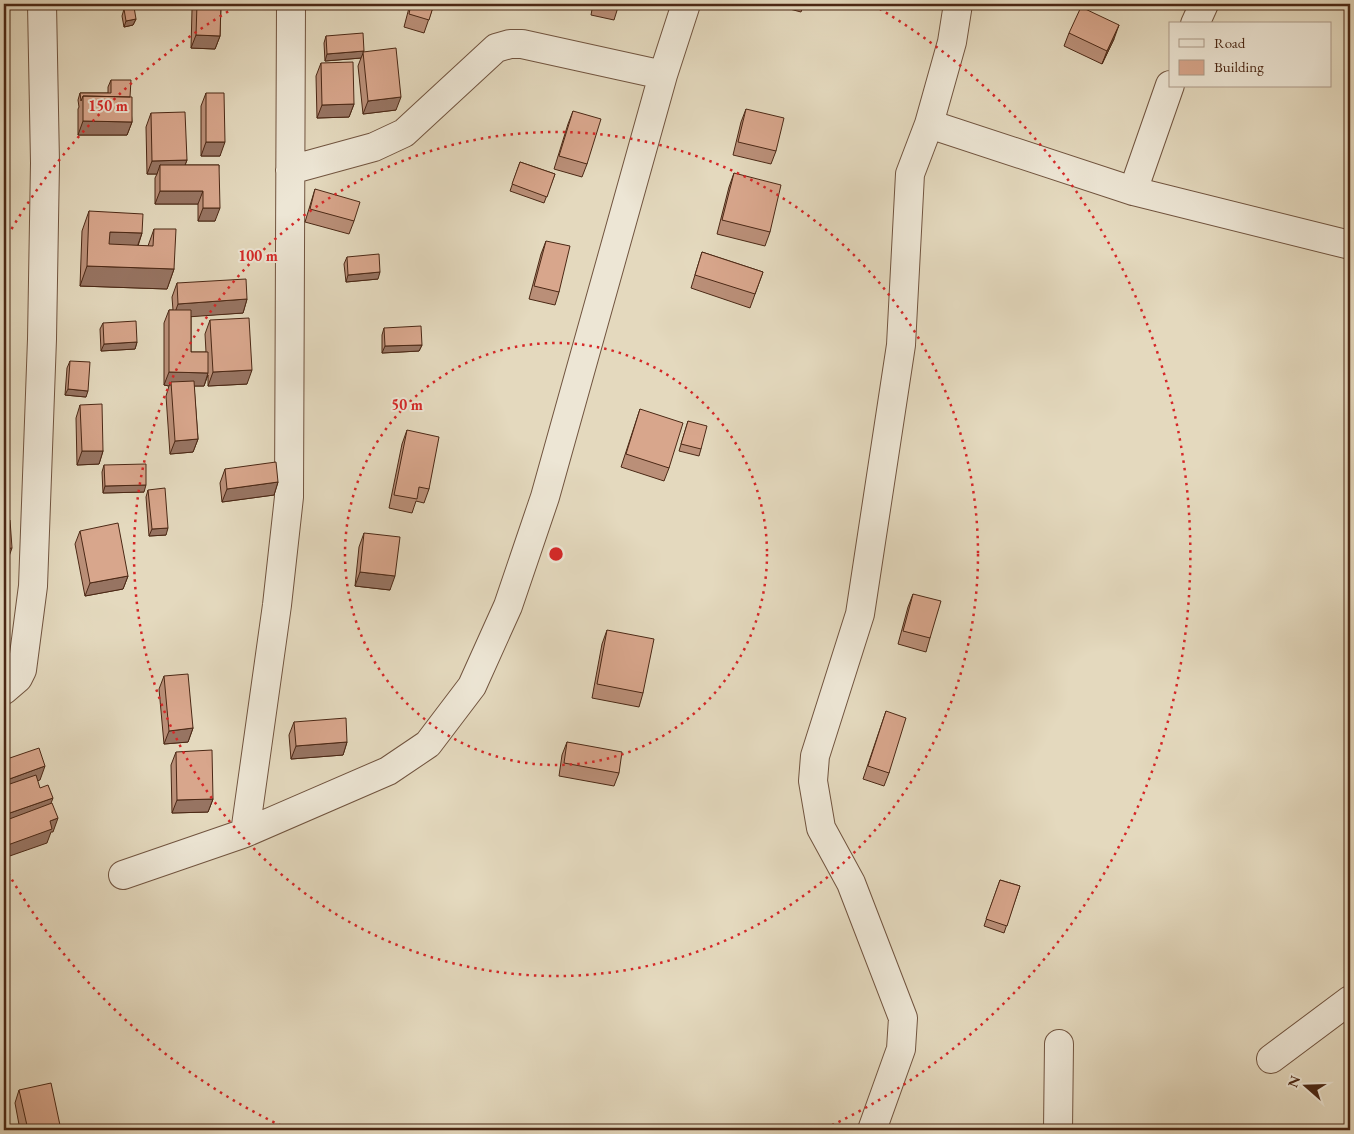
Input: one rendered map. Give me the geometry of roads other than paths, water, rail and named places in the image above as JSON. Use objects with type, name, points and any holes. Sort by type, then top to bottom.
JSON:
[{"type":"street","points":[[4,690],[18,678],[22,670],[33,586],[45,163],[42,4]]},
{"type":"street","points":[[245,833],[278,605],[288,497],[291,4]]},
{"type":"street","points":[[123,875],[245,833],[388,771],[428,744],[472,686],[508,606],[545,497],[663,75],[686,4]]},
{"type":"street","points":[[872,1130],[901,1049],[903,1018],[851,883],[821,828],[813,781],[815,756],[860,614],[901,345],[910,174],[929,124],[952,42],[958,4]]},
{"type":"street","points":[[1196,22],[1204,4]]},
{"type":"street","points":[[290,170],[374,147],[404,133],[496,48],[510,44],[534,46],[663,75]]},
{"type":"street","points":[[1133,191],[1169,88]]},
{"type":"street","points":[[929,124],[1133,191],[1350,245]]},
{"type":"street","points":[[1271,1059],[1350,1000]]},
{"type":"street","points":[[1058,1130],[1059,1044]]}]
